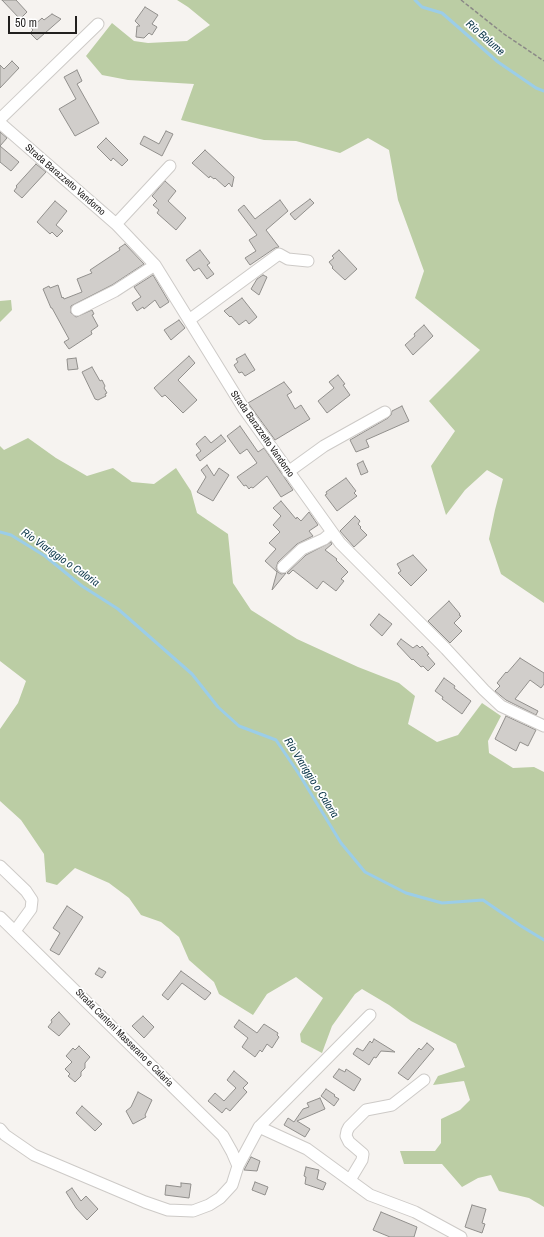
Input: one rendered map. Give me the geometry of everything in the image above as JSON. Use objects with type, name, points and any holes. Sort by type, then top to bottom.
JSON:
[{"type":"street","points":[[0,119],[98,24]]},
{"type":"street","name":"Strada Barazzetto Vandorno","points":[[0,123],[116,224],[155,265],[244,409],[340,543],[501,706],[544,726]]},
{"type":"street","points":[[116,224],[170,166]]},
{"type":"street","points":[[189,320],[279,254],[288,260],[308,261]]},
{"type":"street","points":[[78,310],[115,292],[155,265]]},
{"type":"street","points":[[288,472],[324,446],[385,412]]},
{"type":"street","points":[[283,567],[302,548],[324,539],[332,532]]},
{"type":"street","points":[[0,866],[26,891],[32,900],[31,909],[15,931]]},
{"type":"street","name":"Strada Cantoni Masserano e Calaria","points":[[0,917],[223,1136],[238,1166]]},
{"type":"street","points":[[0,1129],[5,1135],[34,1155],[145,1202],[168,1210],[193,1212],[220,1198],[232,1185],[238,1166],[259,1127],[370,1015]]},
{"type":"street","points":[[350,1180],[360,1165],[363,1154],[349,1142],[346,1136],[347,1131],[366,1110],[392,1106],[424,1080]]},
{"type":"street","points":[[259,1127],[307,1149],[370,1195],[415,1212],[461,1237]]},
{"type":"path","points":[[460,0],[504,34],[544,61]]},
{"type":"green space","points":[[177,0],[544,0],[544,603],[501,574],[489,539],[503,479],[487,470],[465,490],[446,515],[431,466],[455,431],[429,401],[480,350],[415,298],[424,271],[398,200],[389,150],[368,138],[340,153],[296,141],[264,140],[181,120],[194,84],[128,80],[102,75],[86,56],[112,23],[134,41],[148,43],[187,41],[210,25]]},
{"type":"green space","points":[[11,300],[12,310],[0,322],[0,301]]},
{"type":"green space","points":[[28,438],[56,458],[87,476],[113,468],[132,482],[154,484],[176,468],[191,491],[197,513],[228,534],[233,583],[251,610],[297,639],[358,667],[399,683],[415,696],[408,724],[437,742],[458,735],[482,703],[501,716],[488,741],[489,753],[513,768],[534,767],[544,772],[544,1207],[529,1198],[499,1191],[491,1175],[478,1178],[462,1187],[442,1164],[404,1164],[400,1151],[435,1151],[441,1143],[441,1119],[460,1110],[470,1100],[464,1081],[433,1085],[438,1076],[465,1067],[456,1044],[411,1021],[389,1005],[362,989],[355,994],[332,1026],[322,1053],[301,1042],[300,1034],[323,998],[296,977],[267,994],[253,1015],[219,994],[214,982],[189,960],[179,937],[161,922],[141,915],[129,898],[109,883],[75,868],[57,885],[46,882],[44,854],[21,820],[0,801],[0,729],[18,703],[26,681],[0,661],[0,446],[4,450]]},
{"type":"building","points":[[2,0],[16,0],[27,12],[20,19]]},
{"type":"building","points":[[145,7],[158,15],[152,24],[157,27],[152,35],[149,33],[144,38],[136,37],[137,26],[140,26],[135,21]]},
{"type":"building","points":[[52,14],[61,19],[37,40],[30,33],[33,30],[31,28],[42,18],[44,20]]},
{"type":"building","points":[[12,61],[19,68],[0,88],[0,65],[4,69]]},
{"type":"building","points":[[77,70],[82,81],[77,84],[99,123],[75,136],[59,109],[76,99],[64,77]]},
{"type":"building","points":[[166,131],[173,134],[162,156],[140,144],[144,136],[159,144]]},
{"type":"building","points":[[0,132],[7,138],[0,146]]},
{"type":"building","points":[[106,138],[128,160],[122,166],[113,158],[111,161],[97,147]]},
{"type":"building","points":[[0,146],[19,162],[11,171],[0,162]]},
{"type":"building","points":[[205,150],[234,177],[232,187],[229,183],[225,187],[215,178],[214,179],[210,176],[209,178],[192,163]]},
{"type":"building","points":[[36,164],[46,172],[22,198],[14,191],[17,187],[16,186]]},
{"type":"building","points":[[165,181],[176,191],[168,201],[186,218],[176,230],[157,213],[159,210],[153,205],[157,201],[152,196]]},
{"type":"building","points":[[310,199],[314,203],[295,220],[290,214]]},
{"type":"building","points":[[280,200],[288,211],[266,230],[279,247],[275,248],[250,265],[245,258],[256,251],[249,240],[257,235],[238,210],[244,205],[255,219]]},
{"type":"building","points":[[55,201],[67,211],[56,225],[63,231],[57,237],[52,232],[50,234],[37,222]]},
{"type":"building","points":[[125,244],[144,264],[112,285],[71,306],[71,313],[76,317],[92,310],[94,314],[92,315],[98,326],[91,331],[92,334],[69,349],[64,342],[69,339],[51,308],[43,289],[49,286],[50,288],[58,285],[62,298],[63,297],[64,299],[82,292],[77,279],[92,273],[90,270],[120,250],[119,248]]},
{"type":"building","points":[[200,250],[210,263],[207,265],[214,274],[207,279],[199,268],[194,271],[186,260]]},
{"type":"building","points":[[339,250],[357,269],[345,280],[332,268],[333,267],[329,262],[334,258],[332,256]]},
{"type":"building","points":[[153,275],[169,302],[160,308],[155,300],[144,309],[143,307],[137,311],[132,303],[141,297],[134,287]]},
{"type":"building","points":[[263,275],[267,277],[259,295],[251,289],[257,279]]},
{"type":"building","points":[[242,298],[257,317],[249,324],[246,320],[239,325],[224,311]]},
{"type":"building","points":[[179,320],[185,328],[171,340],[164,330]]},
{"type":"building","points":[[424,325],[433,336],[413,355],[405,345]]},
{"type":"building","points":[[245,354],[255,370],[245,376],[242,372],[239,373],[234,365],[238,362],[236,359]]},
{"type":"building","points":[[189,356],[195,363],[178,380],[197,400],[183,413],[165,395],[162,397],[154,388]]},
{"type":"building","points":[[76,358],[78,369],[68,370],[67,359]]},
{"type":"building","points":[[92,367],[100,381],[102,380],[107,393],[105,394],[106,396],[98,400],[95,399],[82,372]]},
{"type":"building","points":[[338,375],[345,384],[343,385],[350,395],[327,413],[318,401],[334,388],[329,382]]},
{"type":"building","points":[[284,382],[292,392],[287,395],[295,409],[301,405],[310,419],[275,440],[248,403]]},
{"type":"building","points":[[402,406],[409,421],[366,440],[369,447],[356,452],[350,440],[388,418],[392,411]]},
{"type":"building","points":[[240,426],[258,452],[264,448],[293,490],[281,497],[267,476],[253,488],[251,487],[249,489],[246,485],[244,486],[237,477],[257,463],[247,449],[240,454],[227,436]]},
{"type":"building","points":[[221,435],[226,441],[200,461],[196,455],[201,451],[196,444],[205,436],[211,443]]},
{"type":"building","points":[[363,461],[368,472],[361,475],[357,464]]},
{"type":"building","points":[[207,465],[214,476],[219,468],[229,475],[213,501],[197,492],[206,477],[201,470]]},
{"type":"building","points":[[346,478],[356,491],[354,493],[357,496],[337,511],[325,495],[327,494],[326,492]]},
{"type":"building","points":[[281,501],[296,519],[297,517],[301,521],[309,512],[318,525],[309,531],[313,536],[297,544],[278,562],[276,568],[278,572],[281,574],[286,573],[272,590],[277,572],[265,561],[276,549],[269,543],[280,532],[273,525],[281,516],[273,508]]},
{"type":"building","points":[[355,516],[360,521],[358,524],[361,527],[360,528],[367,535],[354,547],[340,531]]},
{"type":"building","points":[[331,542],[332,544],[325,550],[337,559],[336,560],[348,572],[341,579],[344,581],[336,591],[323,581],[317,589],[293,570],[289,574],[287,573],[306,555]]},
{"type":"building","points":[[413,555],[427,570],[411,586],[398,573],[401,571],[397,564]]},
{"type":"building","points":[[449,601],[461,616],[454,623],[462,631],[450,643],[428,621]]},
{"type":"building","points":[[379,614],[392,624],[382,636],[370,625]]},
{"type":"building","points":[[401,639],[413,648],[417,645],[420,648],[422,646],[429,654],[427,655],[435,664],[428,671],[423,666],[421,667],[397,644]]},
{"type":"building","points":[[520,658],[544,673],[544,684],[541,688],[530,680],[515,699],[538,711],[536,715],[506,700],[495,691],[500,686],[497,683]]},
{"type":"building","points":[[444,678],[471,701],[462,714],[442,699],[443,697],[435,691]]},
{"type":"building","points":[[506,716],[536,730],[528,746],[520,742],[516,751],[495,739]]},
{"type":"building","points":[[67,906],[83,917],[59,955],[50,950],[60,933],[53,928]]},
{"type":"building","points":[[99,968],[106,972],[102,978],[95,974]]},
{"type":"building","points":[[181,971],[211,993],[205,1000],[182,983],[168,1000],[162,995]]},
{"type":"building","points":[[59,1012],[70,1024],[59,1036],[48,1027],[52,1022],[51,1020]]},
{"type":"building","points":[[143,1016],[154,1027],[144,1038],[132,1026]]},
{"type":"building","points":[[239,1020],[257,1033],[264,1024],[278,1033],[277,1035],[279,1037],[272,1048],[267,1044],[262,1052],[260,1050],[255,1057],[242,1047],[248,1038],[234,1027]]},
{"type":"building","points":[[374,1039],[395,1052],[381,1051],[376,1058],[374,1057],[369,1065],[353,1054],[357,1048],[363,1051],[370,1041],[372,1043]]},
{"type":"building","points":[[427,1043],[434,1049],[408,1080],[398,1073],[419,1048],[421,1050]]},
{"type":"building","points":[[79,1046],[90,1057],[85,1063],[85,1068],[81,1072],[81,1076],[75,1082],[68,1076],[70,1074],[65,1069],[72,1062],[66,1056],[73,1048],[75,1050]]},
{"type":"building","points":[[339,1069],[345,1072],[346,1069],[361,1079],[354,1091],[333,1077]]},
{"type":"building","points":[[234,1071],[248,1083],[243,1088],[247,1092],[230,1111],[226,1108],[222,1113],[208,1101],[215,1093],[224,1101],[236,1088],[227,1080]]},
{"type":"building","points":[[326,1089],[339,1099],[334,1106],[321,1096]]},
{"type":"building","points":[[138,1092],[152,1100],[145,1115],[146,1117],[133,1124],[126,1111],[131,1107]]},
{"type":"building","points":[[320,1098],[325,1109],[297,1121],[310,1129],[305,1137],[284,1125],[288,1118],[294,1122],[303,1109],[309,1107],[307,1103]]},
{"type":"building","points":[[82,1106],[102,1124],[95,1131],[76,1113]]},
{"type":"building","points":[[251,1157],[260,1161],[257,1171],[244,1170]]},
{"type":"building","points":[[306,1167],[319,1170],[317,1179],[326,1183],[323,1190],[305,1184],[306,1177],[304,1176]]},
{"type":"building","points":[[255,1182],[268,1187],[265,1195],[252,1190]]},
{"type":"building","points":[[181,1183],[191,1184],[189,1198],[165,1195],[166,1185],[181,1187]]},
{"type":"building","points":[[72,1188],[81,1201],[86,1196],[98,1209],[87,1220],[76,1208],[66,1192]]},
{"type":"building","points":[[472,1205],[486,1209],[482,1223],[485,1224],[482,1233],[465,1227]]},
{"type":"building","points":[[381,1212],[417,1227],[414,1237],[390,1237],[373,1230]]},
{"type":"waterway","name":"Rio Bolume","points":[[415,0],[422,7],[442,13],[498,62],[536,88],[544,91]]},
{"type":"waterway","name":"Rio Viariggio o Caloria","points":[[0,532],[11,535],[45,556],[82,586],[118,609],[192,674],[218,707],[239,726],[276,740],[299,774],[341,843],[365,872],[406,893],[442,903],[483,900],[544,940]]}]
